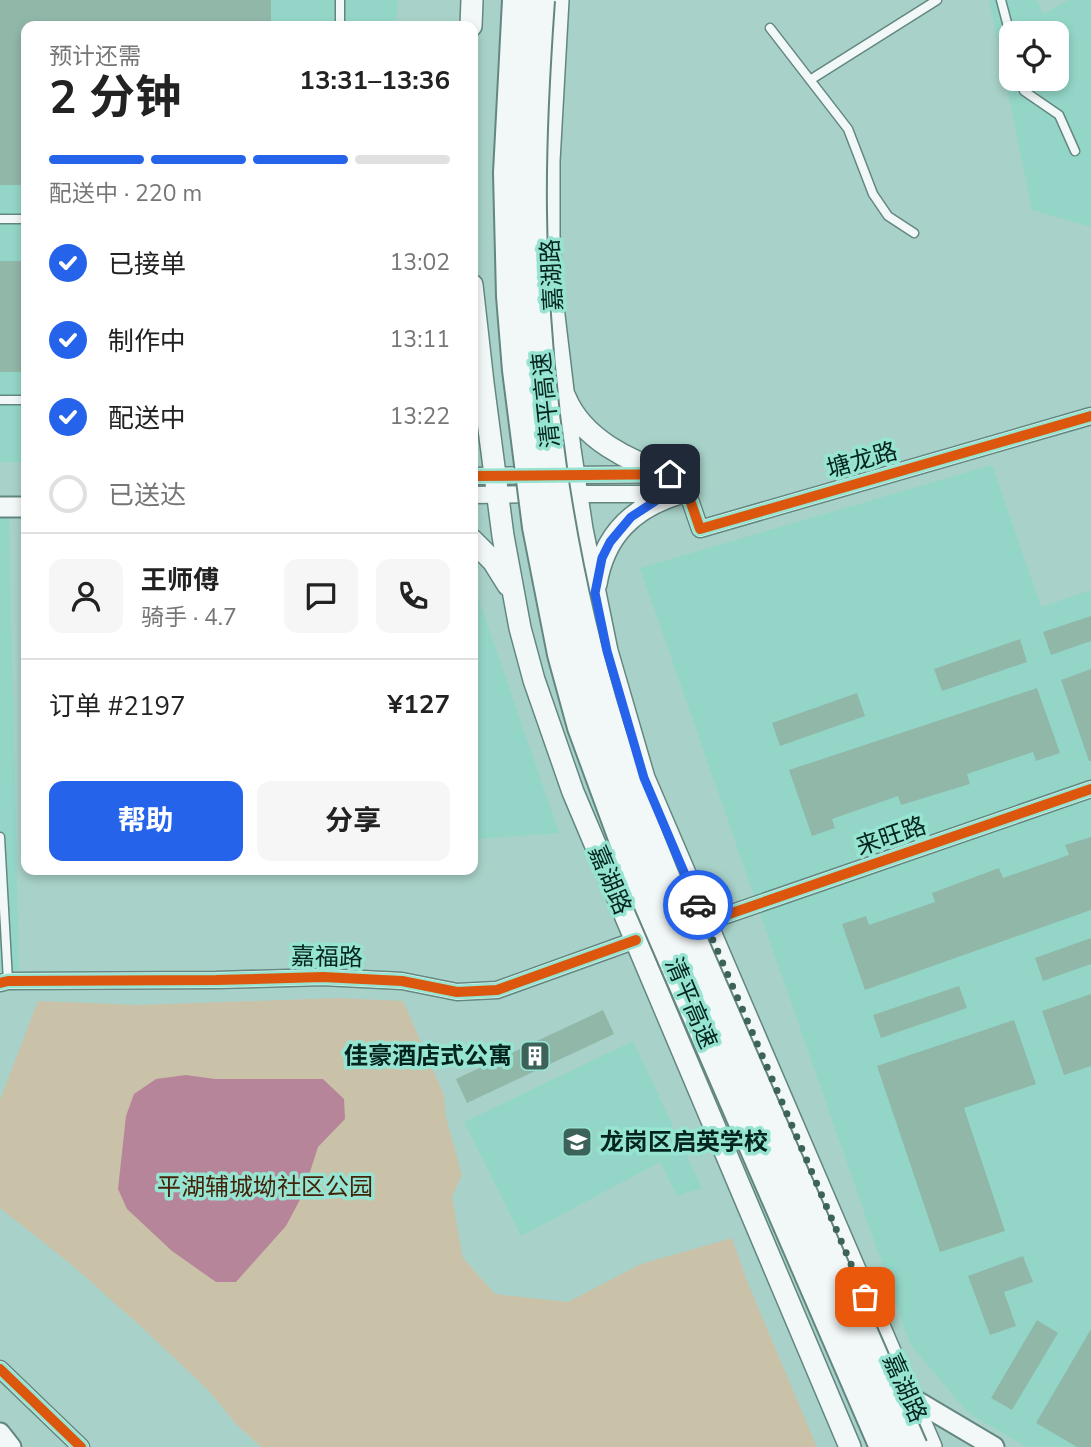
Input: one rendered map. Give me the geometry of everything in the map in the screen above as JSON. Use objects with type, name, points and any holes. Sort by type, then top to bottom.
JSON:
[{"type":"highway","name":"清平高速","points":[[517,0],[508,173],[511,296],[517,370],[537,527],[562,654],[582,727],[639,882],[884,1447]]},
{"type":"highway","name":"清平高速","points":[[540,0],[531,171],[535,293],[543,385],[562,526],[590,657],[610,727],[663,873],[913,1447]]},
{"type":"main road","points":[[471,21],[472,0]]},
{"type":"main road","name":"嘉湖路","points":[[558,0],[548,161],[551,271],[561,387],[575,484],[607,651],[644,778],[931,1447]]},
{"type":"main road","name":"嘉湖路","points":[[478,338],[496,485],[514,596],[534,680],[552,736],[849,1447]]},
{"type":"main road","points":[[478,408],[483,383]]},
{"type":"main road","points":[[561,387],[578,418],[601,440],[631,460],[681,484]]},
{"type":"main road","points":[[595,593],[602,558],[619,530],[644,507],[681,484]]},
{"type":"main road","points":[[478,546],[493,561],[514,596]]},
{"type":"street","name":"塘龙路","points":[[681,484],[700,529],[1091,416]]},
{"type":"street","points":[[478,478],[496,485]]},
{"type":"street","points":[[478,492],[496,485],[681,484]]},
{"type":"street","points":[[0,507],[21,507]]},
{"type":"street","name":"来旺路","points":[[706,922],[1091,789]]},
{"type":"street","name":"嘉福路","points":[[4,982],[323,977],[402,981],[440,990],[477,993],[497,990],[636,940]]},
{"type":"street","points":[[0,1369],[81,1447]]},
{"type":"street","points":[[908,1396],[994,1447]]},
{"type":"street","points":[[0,1433],[11,1447]]},
{"type":"lane","points":[[340,0],[340,21]]},
{"type":"lane","points":[[810,80],[937,0]]},
{"type":"lane","points":[[1001,0],[1006,21]]},
{"type":"lane","points":[[769,28],[848,129],[873,194],[888,216],[914,233]]},
{"type":"lane","points":[[1024,91],[1059,115],[1075,151]]},
{"type":"lane","points":[[0,219],[21,219]]},
{"type":"lane","points":[[0,400],[21,400]]},
{"type":"lane","points":[[0,837],[4,982]]},
{"type":"shaded area","points":[[0,0],[398,0],[396,21],[21,21],[21,462],[0,462]]},
{"type":"shaded area","points":[[989,0],[1037,0],[1043,14],[1068,0],[1091,0],[1091,227],[1032,210],[1008,91],[1069,91],[1069,21],[999,21],[999,49]]},
{"type":"shaded area","points":[[992,465],[1041,607],[1091,590],[1091,1447],[1027,1447],[968,1413],[910,1344],[640,568]]},
{"type":"shaded area","points":[[0,512],[9,512],[19,970],[0,972]]},
{"type":"shaded area","points":[[478,599],[479,600],[559,833],[478,839]]},
{"type":"shaded area","name":"龙岗区启英学校","points":[[633,1041],[702,1188],[677,1196],[660,1162],[521,1236],[464,1122]]},
{"type":"shaded area","points":[[186,1075],[215,1079],[323,1079],[344,1099],[345,1119],[318,1147],[303,1194],[286,1226],[236,1282],[216,1282],[172,1251],[127,1209],[118,1189],[126,1116],[134,1094],[156,1079]]},
{"type":"green space","name":"平湖辅城坳社区公园","points":[[337,998],[403,1001],[444,1095],[446,1117],[462,1175],[452,1197],[463,1258],[495,1294],[568,1302],[641,1264],[732,1238],[747,1281],[817,1447],[261,1447],[235,1423],[210,1392],[146,1331],[73,1266],[0,1208],[0,1100],[38,1001],[139,1005]]},
{"type":"building","points":[[0,0],[271,0],[271,21],[21,21],[21,185],[0,185]]},
{"type":"building","points":[[0,261],[21,261],[21,372],[0,372]]},
{"type":"building","points":[[1091,616],[1091,641],[1051,655],[1043,632]]},
{"type":"building","points":[[1020,639],[1027,662],[942,691],[934,669]]},
{"type":"building","points":[[1091,669],[1091,761],[1089,761],[1061,680]]},
{"type":"building","points":[[1037,688],[1060,753],[1036,761],[1033,752],[967,774],[970,784],[901,805],[898,796],[832,819],[835,828],[812,836],[789,770]]},
{"type":"building","points":[[857,693],[865,716],[780,746],[772,723]]},
{"type":"building","points":[[1091,837],[1091,910],[865,990],[842,924],[866,916],[869,925],[935,902],[932,893],[999,868],[1003,878],[1069,855],[1065,845]]},
{"type":"building","points":[[1091,938],[1091,964],[1043,981],[1035,958]]},
{"type":"building","points":[[959,986],[967,1008],[881,1038],[873,1015]]},
{"type":"building","points":[[1091,994],[1091,1066],[1064,1075],[1042,1011]]},
{"type":"building","name":"佳豪酒店式公寓","points":[[603,1010],[614,1034],[467,1103],[456,1079]]},
{"type":"building","points":[[1014,1020],[1036,1084],[964,1108],[1005,1231],[940,1252],[877,1066]]},
{"type":"building","points":[[1023,1256],[1033,1282],[1004,1292],[1016,1326],[990,1335],[968,1276]]},
{"type":"building","points":[[1037,1320],[1058,1333],[1012,1410],[991,1398]]},
{"type":"building","points":[[1091,1329],[1091,1447],[1077,1447],[1036,1423]]},
{"type":"cycle path","points":[[478,476],[687,474],[688,494],[700,529],[1091,416]]},
{"type":"cycle path","points":[[706,922],[1091,789]]},
{"type":"cycle path","points":[[0,983],[323,977],[402,981],[457,992],[497,990],[636,940]]},
{"type":"cycle path","points":[[0,1369],[81,1447]]},
{"type":"way so far","points":[[698,905],[865,1297]]},
{"type":"place","name":"佳豪酒店式公寓","points":[[535,1056]]},
{"type":"place","name":"龙岗区启英学校","points":[[577,1142]]},
{"type":"route","points":[[670,474],[687,474],[688,494],[657,500],[631,517],[610,542],[602,558],[595,593],[625,720],[644,778],[698,905]]}]
